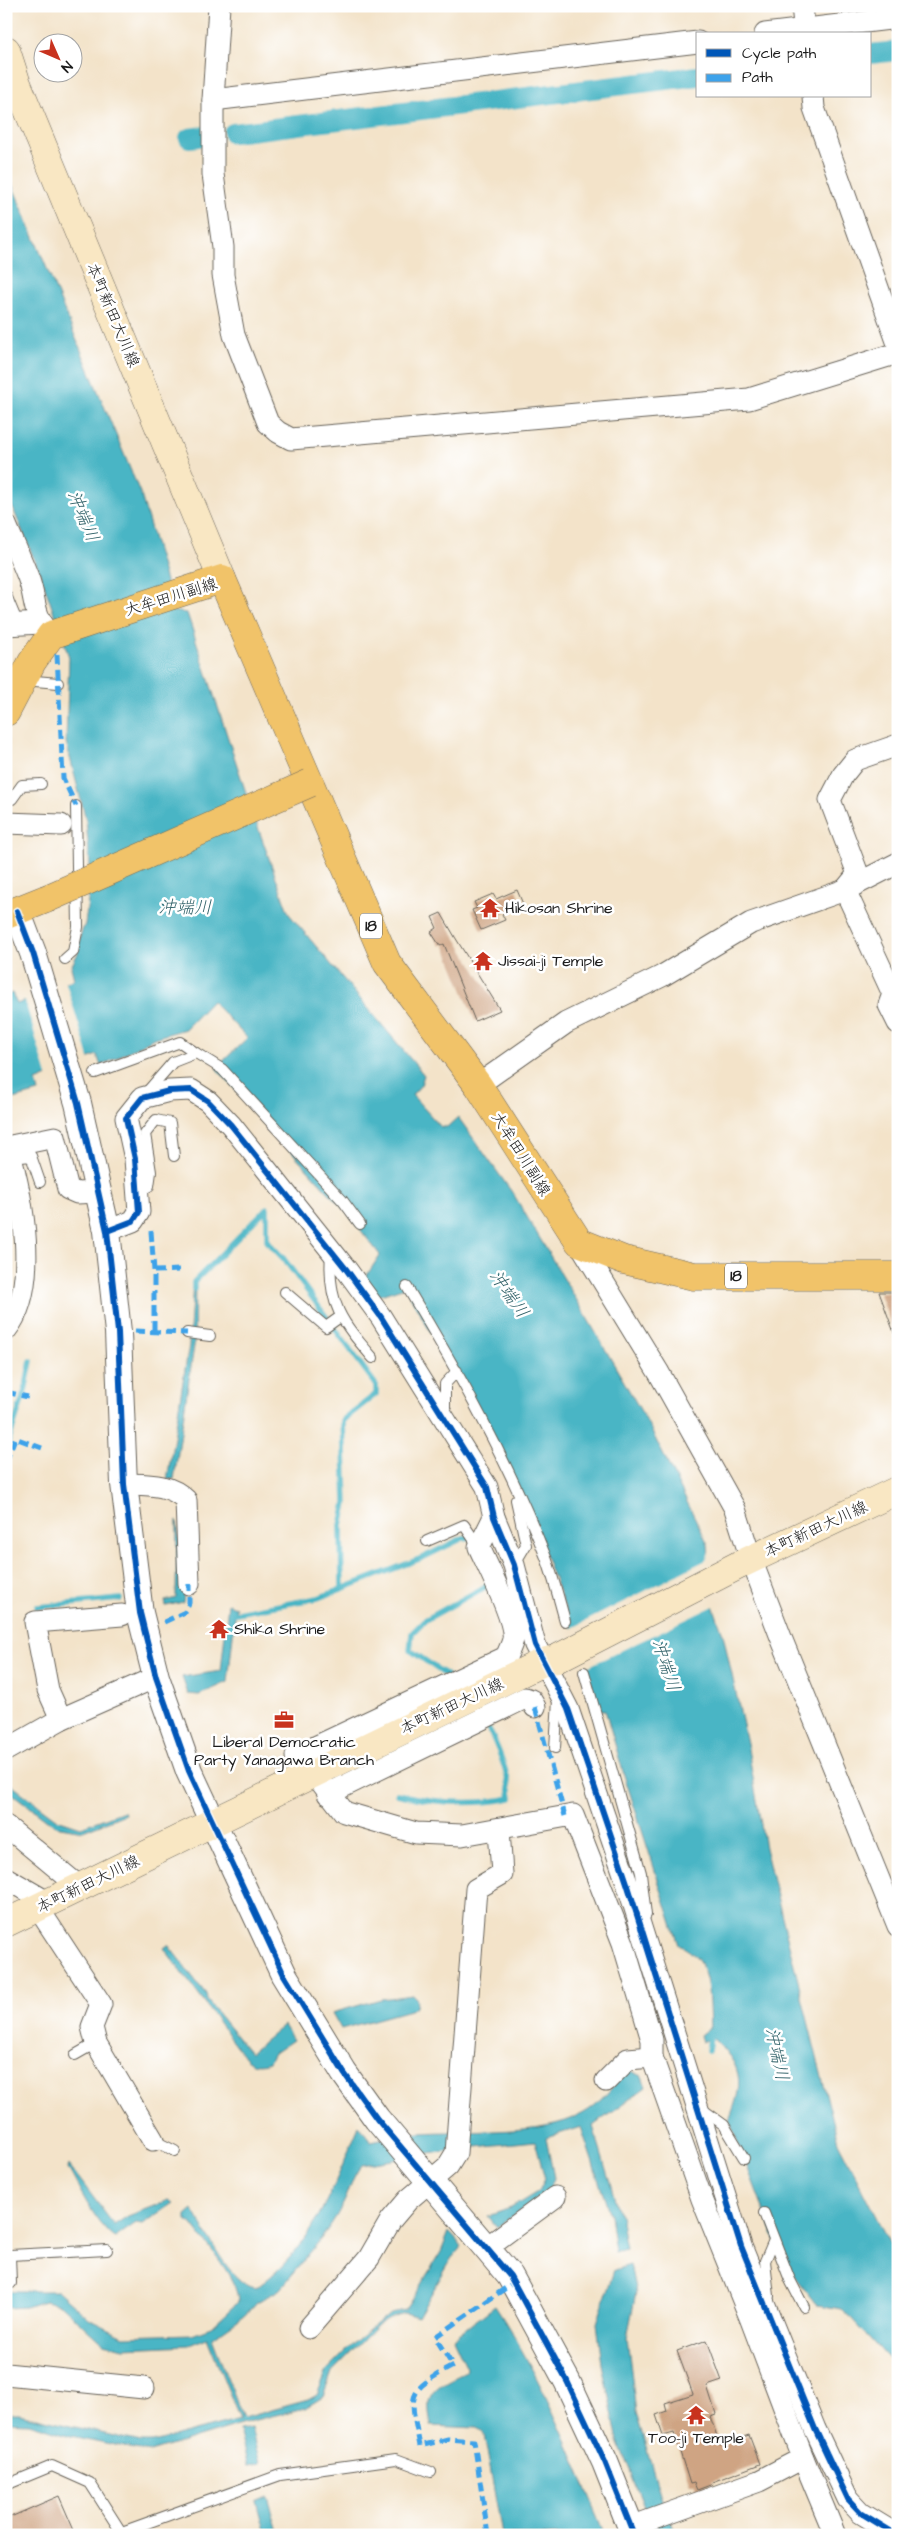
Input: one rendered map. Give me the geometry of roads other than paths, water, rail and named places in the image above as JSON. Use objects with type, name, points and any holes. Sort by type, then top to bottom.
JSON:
[{"type":"main road","name":"本町新田大川線","points":[[6,50],[16,81],[218,581]]},
{"type":"main road","name":"大牟田川副線","points":[[45,629],[218,581],[310,783],[387,963],[478,1085],[579,1242]]},
{"type":"main road","points":[[6,712],[32,662],[45,629]]},
{"type":"main road","points":[[11,913],[46,900],[310,783]]},
{"type":"main road","name":"18","points":[[579,1242],[624,1260],[694,1276],[898,1276]]},
{"type":"main road","name":"本町新田大川線","points":[[6,1923],[214,1823],[314,1782],[549,1660],[745,1562],[898,1490]]},
{"type":"street","points":[[218,6],[213,100],[213,174],[229,316],[234,335],[268,423],[278,432],[291,439],[749,399],[898,353]]},
{"type":"street","points":[[802,6],[805,31]]},
{"type":"street","points":[[792,32],[898,18]]},
{"type":"street","points":[[213,100],[696,42]]},
{"type":"street","points":[[813,98],[814,108],[898,344]]},
{"type":"street","points":[[6,525],[29,579],[32,602],[45,629]]},
{"type":"street","points":[[12,625],[45,629]]},
{"type":"street","points":[[845,890],[858,874],[830,800],[855,760],[898,744]]},
{"type":"street","points":[[6,823],[68,825]]},
{"type":"street","points":[[478,1085],[566,1023],[662,976],[751,923],[845,890],[898,864]]},
{"type":"street","points":[[845,890],[893,994],[889,1004],[898,1023]]},
{"type":"street","points":[[11,913],[34,953],[78,1103],[107,1231],[118,1332],[124,1484],[140,1613],[156,1677],[189,1771],[284,1975],[344,2073],[378,2119],[510,2276],[567,2381],[637,2528],[670,2512],[759,2481],[803,2458]]},
{"type":"street","points":[[107,1231],[133,1221],[139,1212],[135,1159],[126,1118],[142,1098],[169,1091],[191,1090],[208,1101],[231,1125],[332,1251],[381,1317],[487,1487],[494,1518],[514,1564],[535,1645],[549,1660],[558,1694],[568,1709],[628,1886],[741,2246],[815,2429],[848,2499],[861,2513],[897,2535]]},
{"type":"street","points":[[6,1330],[12,1323],[23,1286],[26,1244],[23,1216],[8,1151],[55,1137],[68,1189],[77,1193],[98,1192]]},
{"type":"street","points":[[579,1242],[659,1373],[735,1509],[745,1562],[898,1926]]},
{"type":"street","points":[[124,1484],[166,1487],[178,1492],[186,1500],[189,1584]]},
{"type":"street","points":[[494,1518],[479,1547],[500,1595],[514,1638],[506,1657],[296,1756],[314,1782],[344,1812],[416,1833],[462,1835],[573,1815],[583,1835],[623,1942],[652,2040],[653,2060],[702,2199],[835,2535]]},
{"type":"street","points":[[61,1720],[48,1690],[35,1622],[122,1615]]},
{"type":"street","points":[[6,1750],[61,1720],[156,1677]]},
{"type":"street","points":[[314,1782],[525,1698],[530,1700],[535,1707]]},
{"type":"street","points":[[6,1826],[81,1888]]},
{"type":"street","points":[[309,2328],[369,2258],[391,2220],[408,2200],[448,2166],[456,2153],[476,1889],[502,1874],[499,1829]]},
{"type":"street","points":[[583,1835],[628,1886]]},
{"type":"street","points":[[6,1878],[44,1905],[101,2004],[92,2027],[96,2043],[153,2140]]},
{"type":"street","points":[[606,2082],[628,2059],[653,2060],[681,2055]]},
{"type":"street","points":[[486,2247],[555,2197]]},
{"type":"street","points":[[6,2374],[144,2388]]},
{"type":"street","points":[[815,2429],[811,2445],[817,2488]]},
{"type":"lane","points":[[6,595],[12,625]]},
{"type":"lane","points":[[23,680],[58,683]]},
{"type":"lane","points":[[6,799],[12,799],[22,785],[41,784]]},
{"type":"lane","points":[[65,959],[73,952],[78,927],[68,825],[76,806]]},
{"type":"lane","points":[[95,1073],[180,1042],[222,1069],[343,1201],[360,1224]]},
{"type":"lane","points":[[142,1098],[173,1062],[196,1053]]},
{"type":"lane","points":[[138,1192],[149,1186],[151,1172],[145,1134],[156,1120],[170,1123],[174,1156]]},
{"type":"lane","points":[[8,1151],[31,1156],[40,1182]]},
{"type":"lane","points":[[332,1251],[329,1279],[340,1316],[373,1358]]},
{"type":"lane","points":[[407,1287],[457,1371],[510,1474],[545,1556],[566,1620]]},
{"type":"lane","points":[[285,1292],[326,1328],[340,1316]]},
{"type":"lane","points":[[187,1333],[210,1336]]},
{"type":"lane","points":[[446,1421],[445,1384],[457,1371]]},
{"type":"lane","points":[[510,1474],[526,1545],[514,1564]]},
{"type":"lane","points":[[427,1541],[464,1525],[479,1547]]},
{"type":"lane","points":[[584,1672],[641,1873],[646,1915],[640,1922]]},
{"type":"lane","points":[[555,1748],[558,1694]]},
{"type":"lane","points":[[75,2054],[96,2043]]},
{"type":"lane","points":[[695,2104],[724,2125],[744,2158]]},
{"type":"lane","points":[[153,2140],[176,2152]]},
{"type":"lane","points":[[764,2212],[774,2240],[804,2307]]},
{"type":"lane","points":[[772,2325],[765,2261],[774,2240]]},
{"type":"lane","points":[[6,2284],[11,2283],[10,2255],[107,2250]]},
{"type":"lane","points":[[6,2485],[52,2466],[90,2482],[123,2533],[280,2475],[396,2459],[431,2472]]},
{"type":"water","name":"沖端川","points":[[6,170],[141,495],[166,581],[165,602],[171,611],[187,613],[251,808],[289,914],[424,1075],[421,1085],[412,1095],[441,1127],[447,1127],[458,1117],[514,1195],[645,1418],[708,1544],[713,1605],[723,1634],[747,1743],[765,1848],[838,2142],[898,2260],[898,2369],[842,2309],[817,2305],[791,2272],[777,2244],[729,2120],[739,2085],[735,2066],[723,2048],[712,2038],[702,2042],[700,2035],[710,2027],[708,1991],[703,1969],[690,1951],[679,1945],[605,1710],[600,1710],[563,1603],[521,1492],[405,1287],[371,1298],[361,1284],[380,1255],[349,1215],[216,1068],[247,1038],[212,1001],[185,1029],[154,1038],[101,1066],[97,1055],[36,1081],[39,1092],[6,1101],[6,995],[12,993],[17,1004],[74,979],[71,967],[78,953],[80,936],[85,924],[91,877],[86,820],[66,742],[69,657],[40,573],[6,492]]},
{"type":"water","points":[[193,1282],[195,1283],[194,1346],[174,1479],[167,1480],[189,1345]]},
{"type":"water","points":[[177,1520],[185,1586],[183,1602],[166,1606],[165,1601],[176,1598]]},
{"type":"water","points":[[228,1604],[236,1607],[228,1682],[199,1695],[188,1694],[182,1677],[221,1671]]},
{"type":"water","points":[[6,1781],[57,1819],[81,1827],[124,1811],[125,1814],[83,1831],[55,1826],[6,1789]]},
{"type":"water","points":[[168,1945],[206,1994],[207,2000],[250,2053],[284,2025],[293,2040],[274,2053],[269,2062],[256,2064],[245,2058],[164,1948]]},
{"type":"water","points":[[413,1995],[417,1999],[416,2006],[410,2010],[341,2029],[332,2013],[381,1999]]},
{"type":"water","points":[[627,2069],[642,2076],[646,2087],[593,2126],[620,2216],[626,2249],[615,2252],[610,2215],[581,2127],[546,2138],[554,2178],[549,2191],[497,2227],[488,2216],[511,2208],[539,2191],[545,2179],[535,2141],[466,2148],[362,2165],[355,2174],[345,2201],[330,2226],[287,2281],[279,2290],[257,2302],[245,2315],[212,2338],[243,2418],[308,2400],[317,2395],[327,2370],[357,2340],[390,2313],[405,2310],[441,2252],[449,2232],[462,2246],[451,2259],[418,2317],[405,2313],[391,2317],[379,2324],[332,2372],[323,2397],[305,2408],[247,2422],[150,2452],[71,2436],[29,2423],[6,2422],[6,2414],[19,2414],[140,2442],[153,2442],[240,2419],[207,2338],[189,2345],[124,2348],[103,2343],[60,2304],[45,2301],[25,2307],[6,2308],[6,2291],[58,2291],[89,2319],[124,2336],[192,2334],[211,2327],[238,2302],[233,2282],[227,2272],[192,2224],[186,2220],[186,2216],[193,2210],[228,2268],[246,2285],[256,2288],[276,2272],[307,2235],[330,2194],[359,2126],[371,2141],[414,2134],[503,2131],[546,2126],[565,2121],[589,2110],[607,2094]]},
{"type":"water","points":[[69,2165],[114,2225],[128,2216],[169,2200],[174,2203],[143,2224],[136,2223],[115,2238],[100,2223],[88,2205],[68,2168]]},
{"type":"water","points":[[630,2265],[636,2293],[627,2337],[636,2413],[662,2500],[677,2535],[655,2535],[618,2441],[602,2364],[597,2323],[614,2270]]},
{"type":"water","points":[[495,2306],[512,2332],[541,2387],[603,2528],[603,2535],[502,2535],[484,2434],[477,2428],[431,2426],[429,2402],[434,2391],[466,2372],[467,2368],[453,2338]]},
{"type":"water","points":[[251,2428],[260,2464],[248,2466],[239,2430]]},
{"type":"water","points":[[268,2496],[279,2535],[266,2534],[257,2501]]},
{"type":"waterway","points":[[872,54],[898,51]]},
{"type":"waterway","points":[[233,133],[696,76]]},
{"type":"waterway","points":[[189,138],[206,136]]},
{"type":"waterway","points":[[194,1289],[194,1282],[267,1208],[267,1241],[284,1259],[376,1385],[376,1394],[343,1420],[346,1504],[341,1525],[342,1588]]},
{"type":"waterway","points":[[6,1449],[25,1391],[31,1361]]},
{"type":"waterway","points":[[231,1614],[318,1598],[422,1558],[463,1538],[473,1537]]},
{"type":"waterway","points":[[446,1675],[410,1650],[412,1633],[425,1620],[492,1583]]},
{"type":"waterway","points":[[37,1607],[120,1599]]},
{"type":"waterway","points":[[397,1794],[426,1800],[468,1803],[511,1798],[502,1759],[485,1722]]},
{"type":"waterway","points":[[708,2051],[711,2032]]},
{"type":"place","name":"Hikosan Shrine","points":[[490,908]]},
{"type":"place","name":"Jissai-ji Temple","points":[[483,961]]},
{"type":"place","name":"Shika Shrine","points":[[219,1629]]},
{"type":"place","name":"Liberal Democratic Party Yanagawa Branch","points":[[284,1720]]},
{"type":"place","name":"Too-ji Temple","points":[[696,2415]]}]
